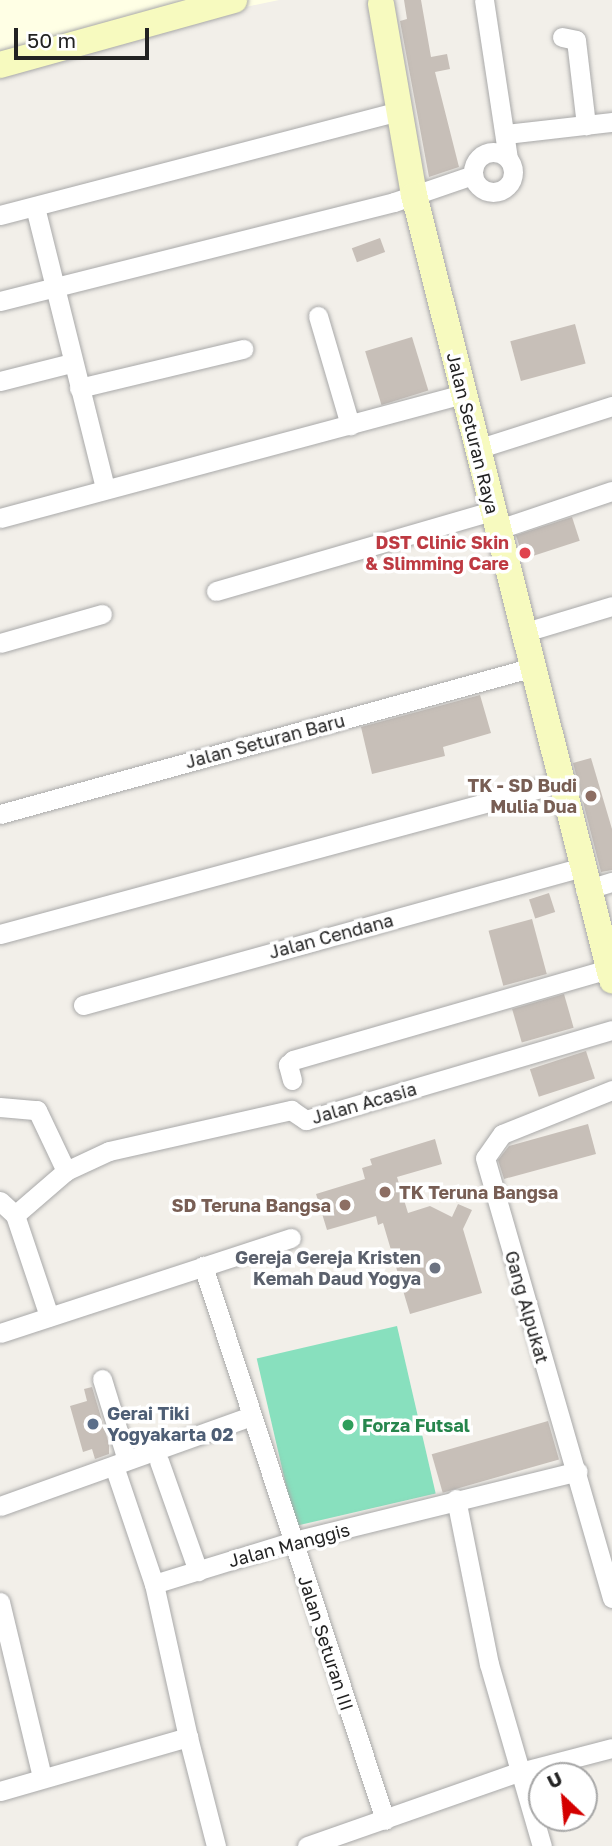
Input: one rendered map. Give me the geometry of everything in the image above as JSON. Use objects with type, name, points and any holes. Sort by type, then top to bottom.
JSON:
[{"type":"main road","points":[[0,65],[234,0]]},
{"type":"main road","name":"Jalan Seturan Raya","points":[[381,1],[396,112],[414,195],[582,879],[605,941],[609,975]]},
{"type":"street","points":[[473,175],[485,191],[499,192],[513,178],[484,0]]},
{"type":"street","points":[[562,37],[576,40],[586,125]]},
{"type":"street","points":[[0,215],[396,112]]},
{"type":"street","points":[[506,134],[612,122]]},
{"type":"street","points":[[0,301],[414,195],[473,175],[485,154],[509,158]]},
{"type":"street","points":[[35,207],[51,287],[105,488]]},
{"type":"street","points":[[318,316],[350,425]]},
{"type":"street","points":[[79,388],[243,348]]},
{"type":"street","points":[[0,381],[71,363]]},
{"type":"street","points":[[0,518],[463,394]]},
{"type":"street","points":[[477,449],[612,406]]},
{"type":"street","points":[[216,591],[612,491]]},
{"type":"street","points":[[522,633],[612,606]]},
{"type":"street","points":[[0,643],[102,614]]},
{"type":"street","name":"Jalan Seturan Baru","points":[[0,814],[530,668]]},
{"type":"street","points":[[0,934],[559,783]]},
{"type":"street","name":"Jalan Cendana","points":[[83,1005],[582,879],[612,882]]},
{"type":"street","points":[[292,1080],[288,1065],[293,1060],[609,975]]},
{"type":"street","name":"Jalan Acasia","points":[[7,1208],[66,1171],[110,1151],[296,1109],[306,1120],[612,1030]]},
{"type":"street","name":"Gang Alpukat","points":[[612,1090],[502,1134],[485,1158],[578,1471],[612,1598]]},
{"type":"street","points":[[0,1107],[37,1110],[66,1171]]},
{"type":"street","points":[[7,1208],[49,1316]]},
{"type":"street","points":[[0,1332],[291,1238]]},
{"type":"street","name":"Jalan Seturan III","points":[[203,1266],[249,1417],[294,1541],[385,1820]]},
{"type":"street","points":[[102,1379],[216,1846]]},
{"type":"street","points":[[0,1506],[249,1417]]},
{"type":"street","points":[[159,1461],[198,1571]]},
{"type":"street","name":"Jalan Manggis","points":[[154,1584],[294,1541],[578,1471]]},
{"type":"street","points":[[456,1499],[489,1664],[542,1846]]},
{"type":"street","points":[[0,1602],[2,1624],[42,1777]]},
{"type":"street","points":[[0,1791],[188,1737]]},
{"type":"street","points":[[317,1844],[520,1772],[612,1748]]},
{"type":"shaded area","points":[[0,0],[279,0],[0,58]]},
{"type":"green space","name":"Forza Futsal","points":[[397,1326],[436,1494],[295,1526],[257,1358]]},
{"type":"building","points":[[404,0],[421,0],[431,57],[447,54],[450,69],[435,72],[459,167],[429,177],[400,21],[407,19]]},
{"type":"building","points":[[380,238],[385,252],[357,262],[352,248]]},
{"type":"building","points":[[575,324],[586,364],[521,381],[510,341]]},
{"type":"building","points":[[412,337],[428,391],[382,405],[365,351]]},
{"type":"building","points":[[572,517],[580,541],[524,559],[516,535]]},
{"type":"building","points":[[480,695],[491,733],[443,747],[445,756],[372,774],[361,727]]},
{"type":"building","name":"TK - SD Budi Mulia Dua","points":[[591,758],[612,829],[612,870],[601,872],[573,763]]},
{"type":"building","points":[[549,893],[555,912],[535,919],[529,899]]},
{"type":"building","points":[[532,919],[547,974],[503,986],[489,931]]},
{"type":"building","points":[[564,994],[574,1028],[522,1043],[512,1009]]},
{"type":"building","points":[[586,1051],[595,1079],[539,1097],[530,1069]]},
{"type":"building","points":[[588,1124],[596,1154],[504,1179],[498,1160],[509,1146]]},
{"type":"building","points":[[435,1139],[442,1164],[397,1177],[408,1213],[430,1206],[452,1217],[458,1204],[472,1210],[463,1229],[482,1293],[410,1314],[383,1223],[378,1225],[376,1216],[327,1230],[316,1194],[365,1179],[362,1168],[372,1165],[370,1159]]},
{"type":"building","name":"Gerai Tiki Yogyakarta 02","points":[[92,1387],[109,1444],[109,1454],[95,1459],[92,1449],[83,1452],[70,1406],[87,1401],[84,1389]]},
{"type":"building","points":[[548,1421],[559,1459],[443,1493],[432,1454]]},
{"type":"place","name":"DST Clinic Skin & Slimming Care","points":[[525,553]]},
{"type":"place","name":"TK - SD Budi Mulia Dua","points":[[591,796]]},
{"type":"place","name":"TK Teruna Bangsa","points":[[385,1192]]},
{"type":"place","name":"SD Teruna Bangsa","points":[[345,1205]]},
{"type":"place","name":"Gereja Gereja Kristen Kemah Daud Yogya","points":[[435,1268]]},
{"type":"place","name":"Gerai Tiki Yogyakarta 02","points":[[93,1424]]},
{"type":"place","name":"Forza Futsal","points":[[348,1425]]}]
